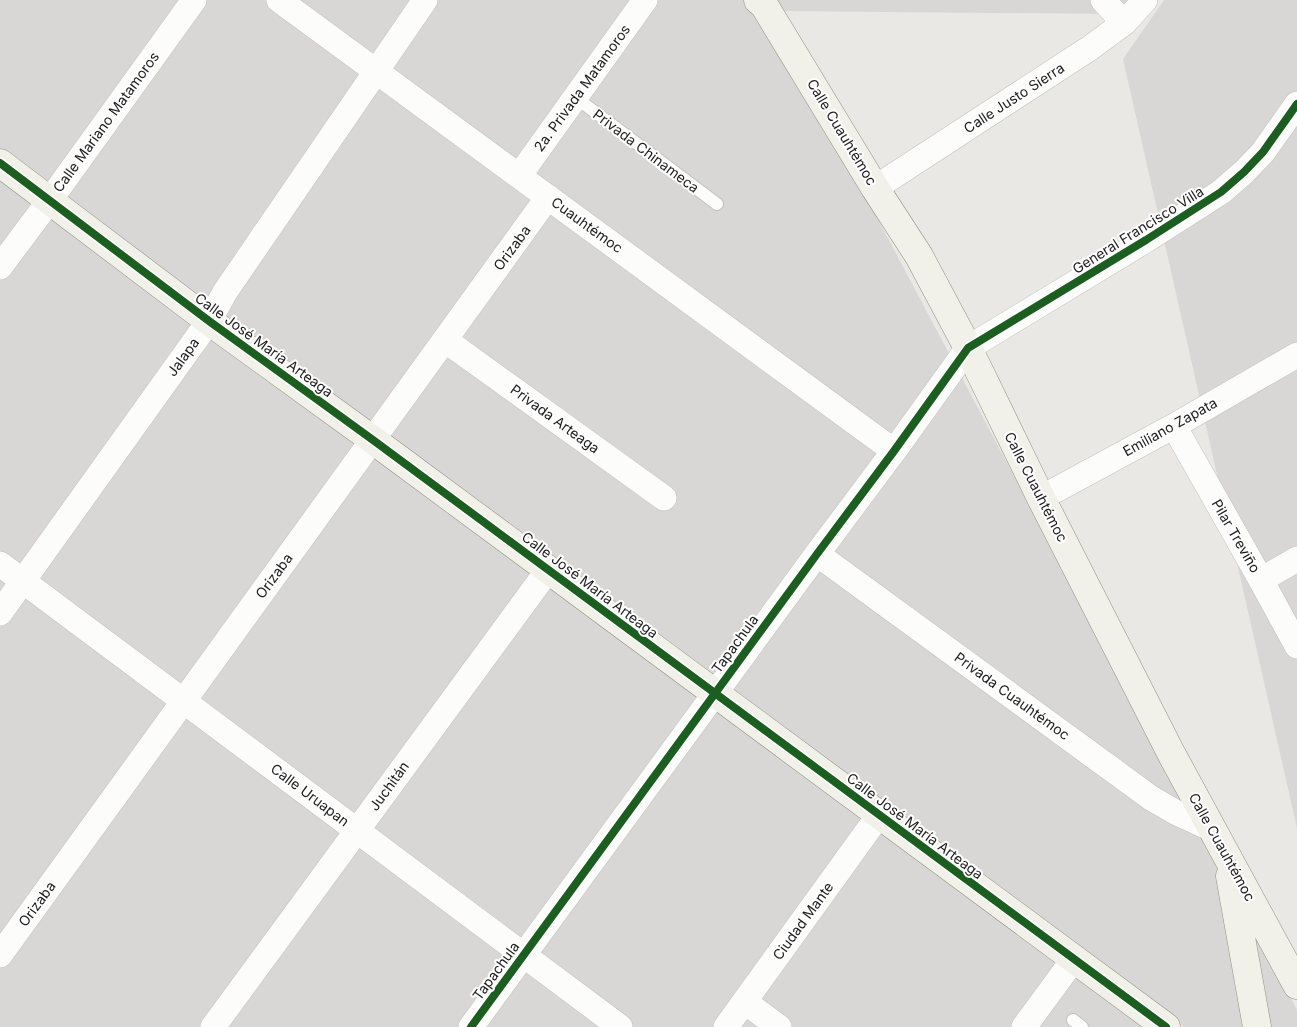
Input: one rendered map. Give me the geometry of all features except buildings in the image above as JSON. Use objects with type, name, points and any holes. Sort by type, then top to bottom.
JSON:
[{"type":"street","name":"Calle Mariano Matamoros","points":[[0,267],[194,0]]},
{"type":"street","name":"Cuauhtémoc","points":[[279,0],[894,451]]},
{"type":"street","name":"Jalapa","points":[[0,613],[209,321],[225,292],[424,0]]},
{"type":"street","name":"2a. Privada Matamoros","points":[[519,176],[645,0]]},
{"type":"street","name":"Calle Cuauhtémoc","points":[[758,0],[764,5],[919,256],[968,348],[1041,498],[1172,755],[1297,985]]},
{"type":"street","points":[[1103,0],[1124,23]]},
{"type":"street","name":"Calle Justo Sierra","points":[[876,188],[1090,48],[1124,23],[1145,0]]},
{"type":"street","name":"General Francisco Villa","points":[[968,348],[1221,192],[1263,152],[1297,104]]},
{"type":"street","name":"Calle José María Arteaga","points":[[0,163],[209,321],[373,440],[1166,1027]]},
{"type":"street","name":"Orizaba","points":[[0,955],[548,197]]},
{"type":"street","name":"Privada Arteaga","points":[[445,340],[664,498]]},
{"type":"street","name":"Tapachula","points":[[471,1027],[968,348]]},
{"type":"street","name":"Emiliano Zapata","points":[[1041,498],[1174,426],[1297,355]]},
{"type":"street","name":"Pilar Treviño","points":[[1174,426],[1297,646]]},
{"type":"street","name":"Privada Cuauhtémoc","points":[[817,554],[1151,798],[1177,813],[1212,829]]},
{"type":"street","points":[[1261,580],[1297,559]]},
{"type":"street","name":"Calle Uruapan","points":[[0,564],[620,1027]]},
{"type":"street","name":"Juchitán","points":[[213,1027],[548,570]]},
{"type":"street","name":"Ciudad Mante","points":[[726,1027],[879,815]]},
{"type":"street","points":[[1226,853],[1256,1027]]},
{"type":"street","points":[[1024,1027],[1074,959]]},
{"type":"street","points":[[745,1002],[779,1027]]},
{"type":"lane","name":"Privada Chinameca","points":[[575,98],[717,204]]},
{"type":"shaded area","points":[[0,0],[751,0],[777,29],[1297,1010],[1297,1027],[1184,1027],[0,156]]},
{"type":"shaded area","points":[[770,0],[1128,0],[1116,14],[780,11]]},
{"type":"shaded area","points":[[1164,0],[1297,0],[1297,828],[1123,59]]},
{"type":"shaded area","points":[[0,172],[1166,1027],[0,1027]]},
{"type":"cycle path","points":[[471,1027],[968,348],[1221,192],[1263,152],[1297,104]]},
{"type":"cycle path","points":[[0,163],[209,321],[373,440],[1166,1027]]}]
